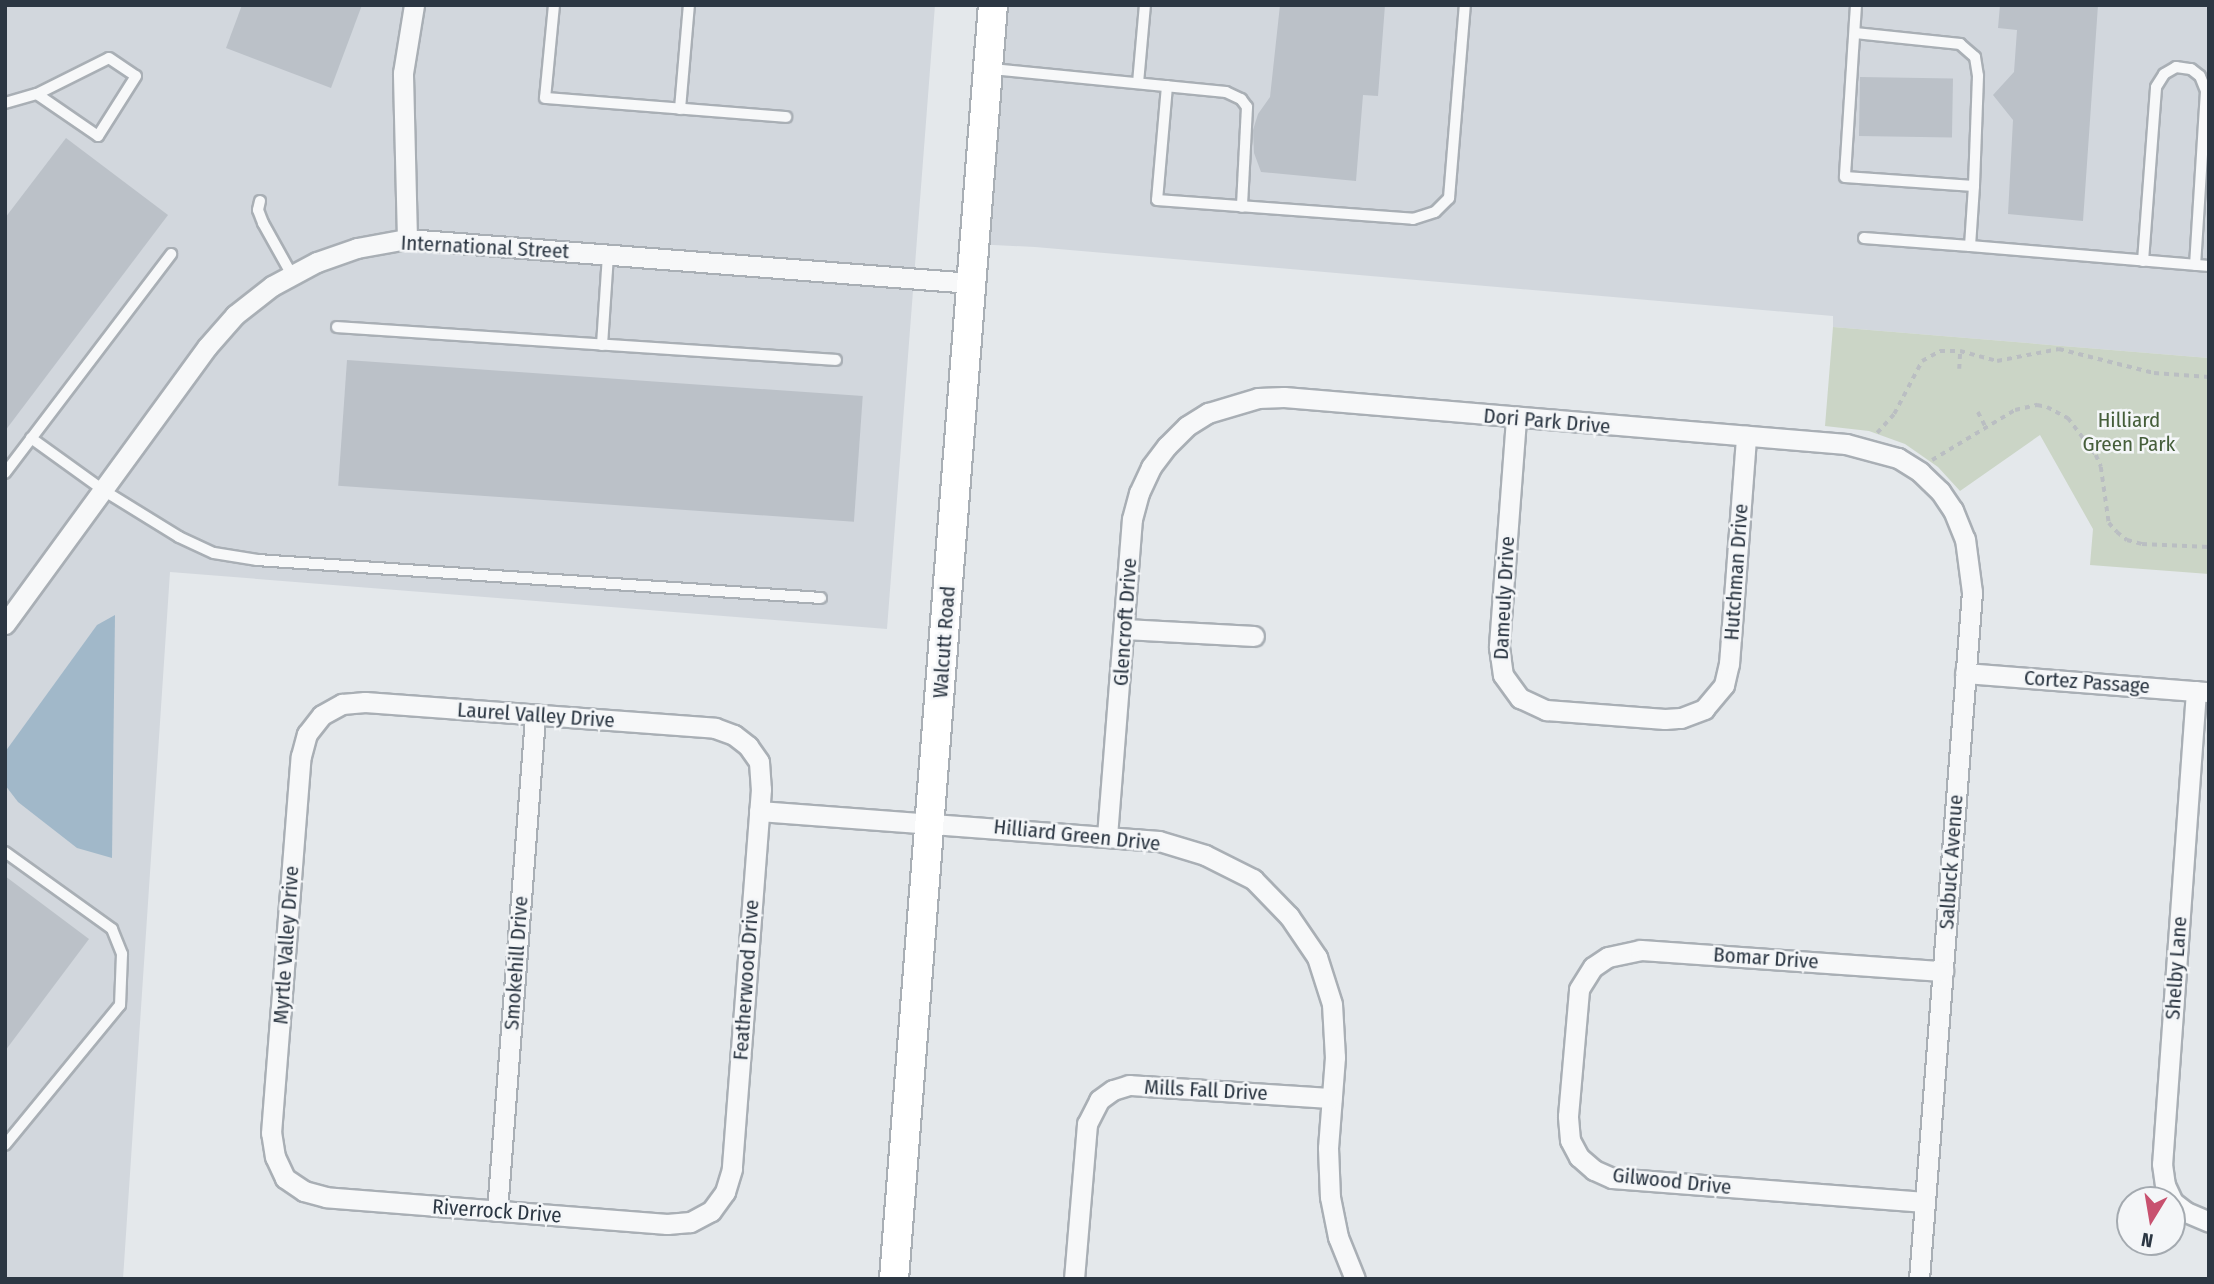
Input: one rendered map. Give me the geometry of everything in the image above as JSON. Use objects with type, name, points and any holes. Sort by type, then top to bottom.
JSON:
[{"type":"street","points":[[407,239],[403,73],[414,5]]},
{"type":"street","name":"Walcutt Road","points":[[894,1279],[993,5]]},
{"type":"street","name":"International Street","points":[[5,624],[214,339],[235,315],[272,286],[317,262],[357,248],[407,239],[971,283]]},
{"type":"street","name":"Dori Park Drive","points":[[1187,426],[1208,413],[1233,404],[1284,397],[1516,419],[1846,444],[1869,448],[1910,465]]},
{"type":"street","name":"Dameuly Drive","points":[[1516,419],[1499,647],[1499,662],[1511,690],[1520,698],[1546,710],[1665,719],[1691,716],[1712,703]]},
{"type":"street","name":"Glencroft Drive","points":[[1107,836],[1132,519],[1139,493],[1151,467],[1187,426]]},
{"type":"street","name":"Hutchman Drive","points":[[1712,703],[1724,685],[1729,664],[1746,436]]},
{"type":"street","name":"Salbuck Avenue","points":[[1910,465],[1940,491],[1953,510],[1965,539],[1972,592],[1919,1279]]},
{"type":"street","points":[[1125,629],[1254,636]]},
{"type":"street","name":"Cortez Passage","points":[[1965,673],[2202,691]]},
{"type":"street","name":"Shelby Lane","points":[[2202,691],[2162,1164],[2165,1185],[2173,1202],[2186,1212],[2209,1222]]},
{"type":"street","name":"Laurel Valley Drive","points":[[322,715],[342,705],[365,702],[715,729],[734,735],[748,747]]},
{"type":"street","name":"Myrtle Valley Drive","points":[[285,1178],[275,1157],[271,1133],[299,770],[307,734],[322,715]]},
{"type":"street","name":"Smokehill Drive","points":[[497,1211],[535,715]]},
{"type":"street","name":"Featherwood Drive","points":[[711,1211],[725,1192],[732,1169],[759,811],[759,762],[748,747]]},
{"type":"street","name":"Hilliard Green Drive","points":[[759,811],[930,821],[1159,841],[1205,855],[1253,879],[1289,916],[1317,957],[1332,1004],[1335,1057],[1328,1148],[1330,1197],[1338,1237],[1355,1279]]},
{"type":"street","name":"Bomar Drive","points":[[1593,968],[1622,951],[1640,950],[1943,971]]},
{"type":"street","name":"Gilwood Drive","points":[[1593,968],[1579,989],[1576,1005],[1568,1116],[1570,1140],[1579,1157],[1594,1170],[1612,1178],[1925,1202]]},
{"type":"street","name":"Mills Fall Drive","points":[[1074,1279],[1087,1124],[1099,1100],[1113,1090],[1129,1086],[1332,1098]]},
{"type":"street","name":"Riverrock Drive","points":[[285,1178],[304,1191],[326,1197],[497,1211],[667,1224],[690,1222],[711,1211]]},
{"type":"lane","points":[[554,5],[545,98],[786,117]]},
{"type":"lane","points":[[680,109],[689,5]]},
{"type":"lane","points":[[1138,83],[1144,5]]},
{"type":"lane","points":[[1167,86],[1157,200],[1413,219],[1435,212],[1450,198],[1465,5]]},
{"type":"lane","points":[[1856,5],[1845,177],[1974,186]]},
{"type":"lane","points":[[1854,33],[1960,44],[1975,57],[1978,76],[1970,246]]},
{"type":"lane","points":[[5,103],[37,94],[108,58],[136,76],[98,136],[37,94]]},
{"type":"lane","points":[[2143,261],[2155,87],[2164,74],[2176,67],[2191,69],[2200,76],[2206,91],[2196,265]]},
{"type":"lane","points":[[988,68],[1226,92],[1241,99],[1247,107],[1242,207]]},
{"type":"lane","points":[[260,201],[258,210],[263,223],[292,275]]},
{"type":"lane","points":[[1864,238],[2209,266]]},
{"type":"lane","points":[[5,473],[171,254]]},
{"type":"lane","points":[[602,345],[608,254]]},
{"type":"lane","points":[[337,327],[836,360]]},
{"type":"lane","points":[[31,438],[103,490],[179,537],[214,553],[257,560],[821,598]]},
{"type":"lane","points":[[5,852],[112,929],[122,954],[120,1005],[5,1145]]},
{"type":"path","points":[[1877,433],[1894,414],[1922,362],[1940,351],[1960,351],[1997,362],[2059,349],[2154,373],[2209,377]]},
{"type":"path","points":[[1959,369],[1960,351]]},
{"type":"path","points":[[1930,461],[2026,406],[2037,405],[2059,411],[2095,454],[2101,467],[2109,523],[2118,532],[2127,540],[2142,544],[2209,547]]},
{"type":"path","points":[[1978,412],[1986,428]]},
{"type":"shaded area","points":[[5,5],[935,5],[887,629],[170,572],[123,1279],[5,1279]]},
{"type":"shaded area","points":[[993,5],[2209,5],[2209,358],[1833,327],[1833,316],[1035,247],[974,244]]},
{"type":"green space","name":"Hilliard Green Park","points":[[1833,327],[2209,358],[2209,574],[2090,565],[2093,529],[2040,435],[1960,491],[1938,467],[1905,444],[1869,431],[1825,426]]},
{"type":"water","points":[[115,615],[112,858],[77,848],[18,802],[5,785],[5,752],[97,625]]},
{"type":"building","points":[[242,5],[362,5],[331,88],[226,48]]},
{"type":"building","points":[[1280,5],[1385,5],[1378,96],[1363,95],[1356,181],[1261,172],[1254,153],[1253,130],[1258,114],[1270,97]]},
{"type":"building","points":[[2000,5],[2098,5],[2083,221],[2008,214],[2013,120],[1993,95],[2014,72],[2017,30],[1998,28]]},
{"type":"building","points":[[1860,77],[1953,79],[1952,138],[1859,136]]},
{"type":"building","points":[[66,138],[168,215],[5,431],[5,218]]},
{"type":"building","points":[[347,360],[863,396],[854,522],[338,486]]},
{"type":"building","points":[[5,876],[89,939],[5,1051]]}]
